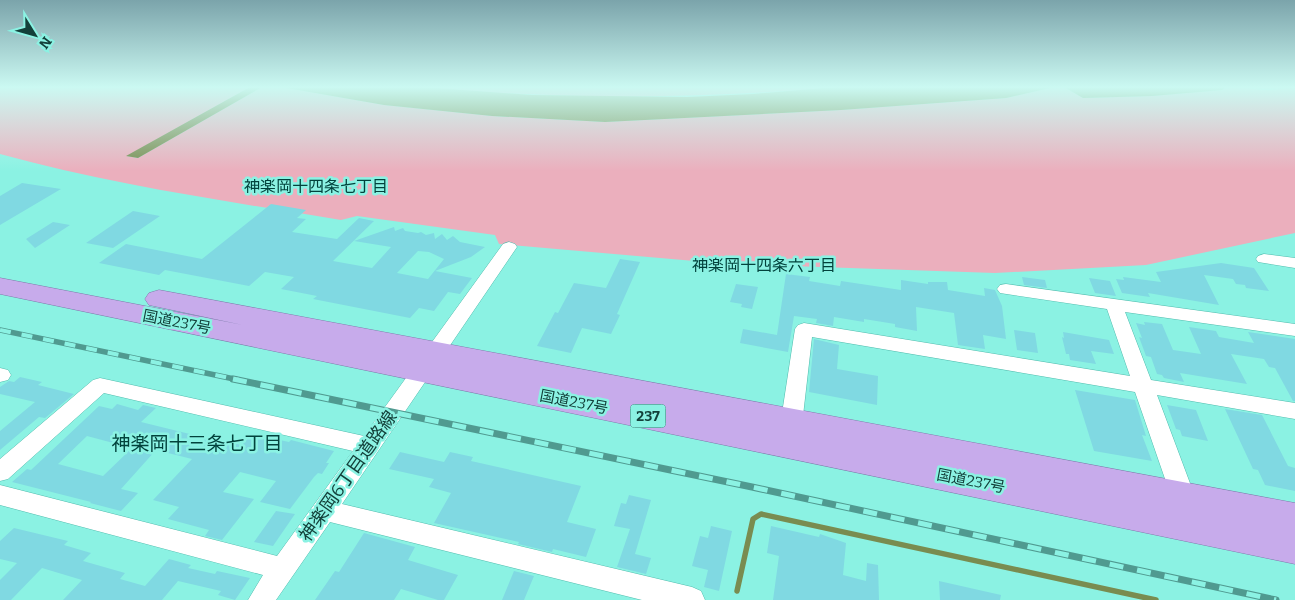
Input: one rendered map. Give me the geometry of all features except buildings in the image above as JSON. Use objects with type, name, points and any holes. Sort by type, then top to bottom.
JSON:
[{"type":"highway","name":"国道237号","points":[[0,268],[273,331],[1188,512],[1295,546]]},
{"type":"highway","name":"国道237号","points":[[0,286],[273,331]]},
{"type":"highway","name":"国道237号","points":[[1188,512],[1295,519]]},
{"type":"street","name":"神楽岡6丁目道路線","points":[[261,600],[509,247]]},
{"type":"street","points":[[1264,259],[1295,263]]},
{"type":"street","points":[[1006,289],[1295,330]]},
{"type":"street","points":[[1114,305],[1188,512]]},
{"type":"street","points":[[790,433],[804,330],[1295,412]]},
{"type":"street","points":[[0,472],[100,386],[370,446]]},
{"type":"street","points":[[0,495],[283,569]]},
{"type":"street","points":[[324,510],[692,600]]},
{"type":"shaded area","points":[[0,115],[200,115],[127,156],[138,158],[213,115],[482,115],[605,122],[743,115],[1295,115],[1295,233],[1146,265],[995,273],[729,264],[499,244],[495,235],[357,216],[341,220],[255,206],[84,175],[0,154]]},
{"type":"shaded area","points":[[200,115],[213,115],[138,158],[126,156]]},
{"type":"shaded area","points":[[482,115],[743,115],[605,122]]},
{"type":"waterway","points":[[737,591],[753,519],[761,514],[1156,600]]},
{"type":"railway","points":[[0,330],[239,380]]},
{"type":"railway","points":[[233,379],[752,487],[1276,600]]},
{"type":"district","name":"神楽岡十四条七丁目","points":[[316,186]]},
{"type":"district","name":"神楽岡十四条六丁目","points":[[764,265]]},
{"type":"district","name":"神楽岡十三条七丁目","points":[[197,443]]}]
